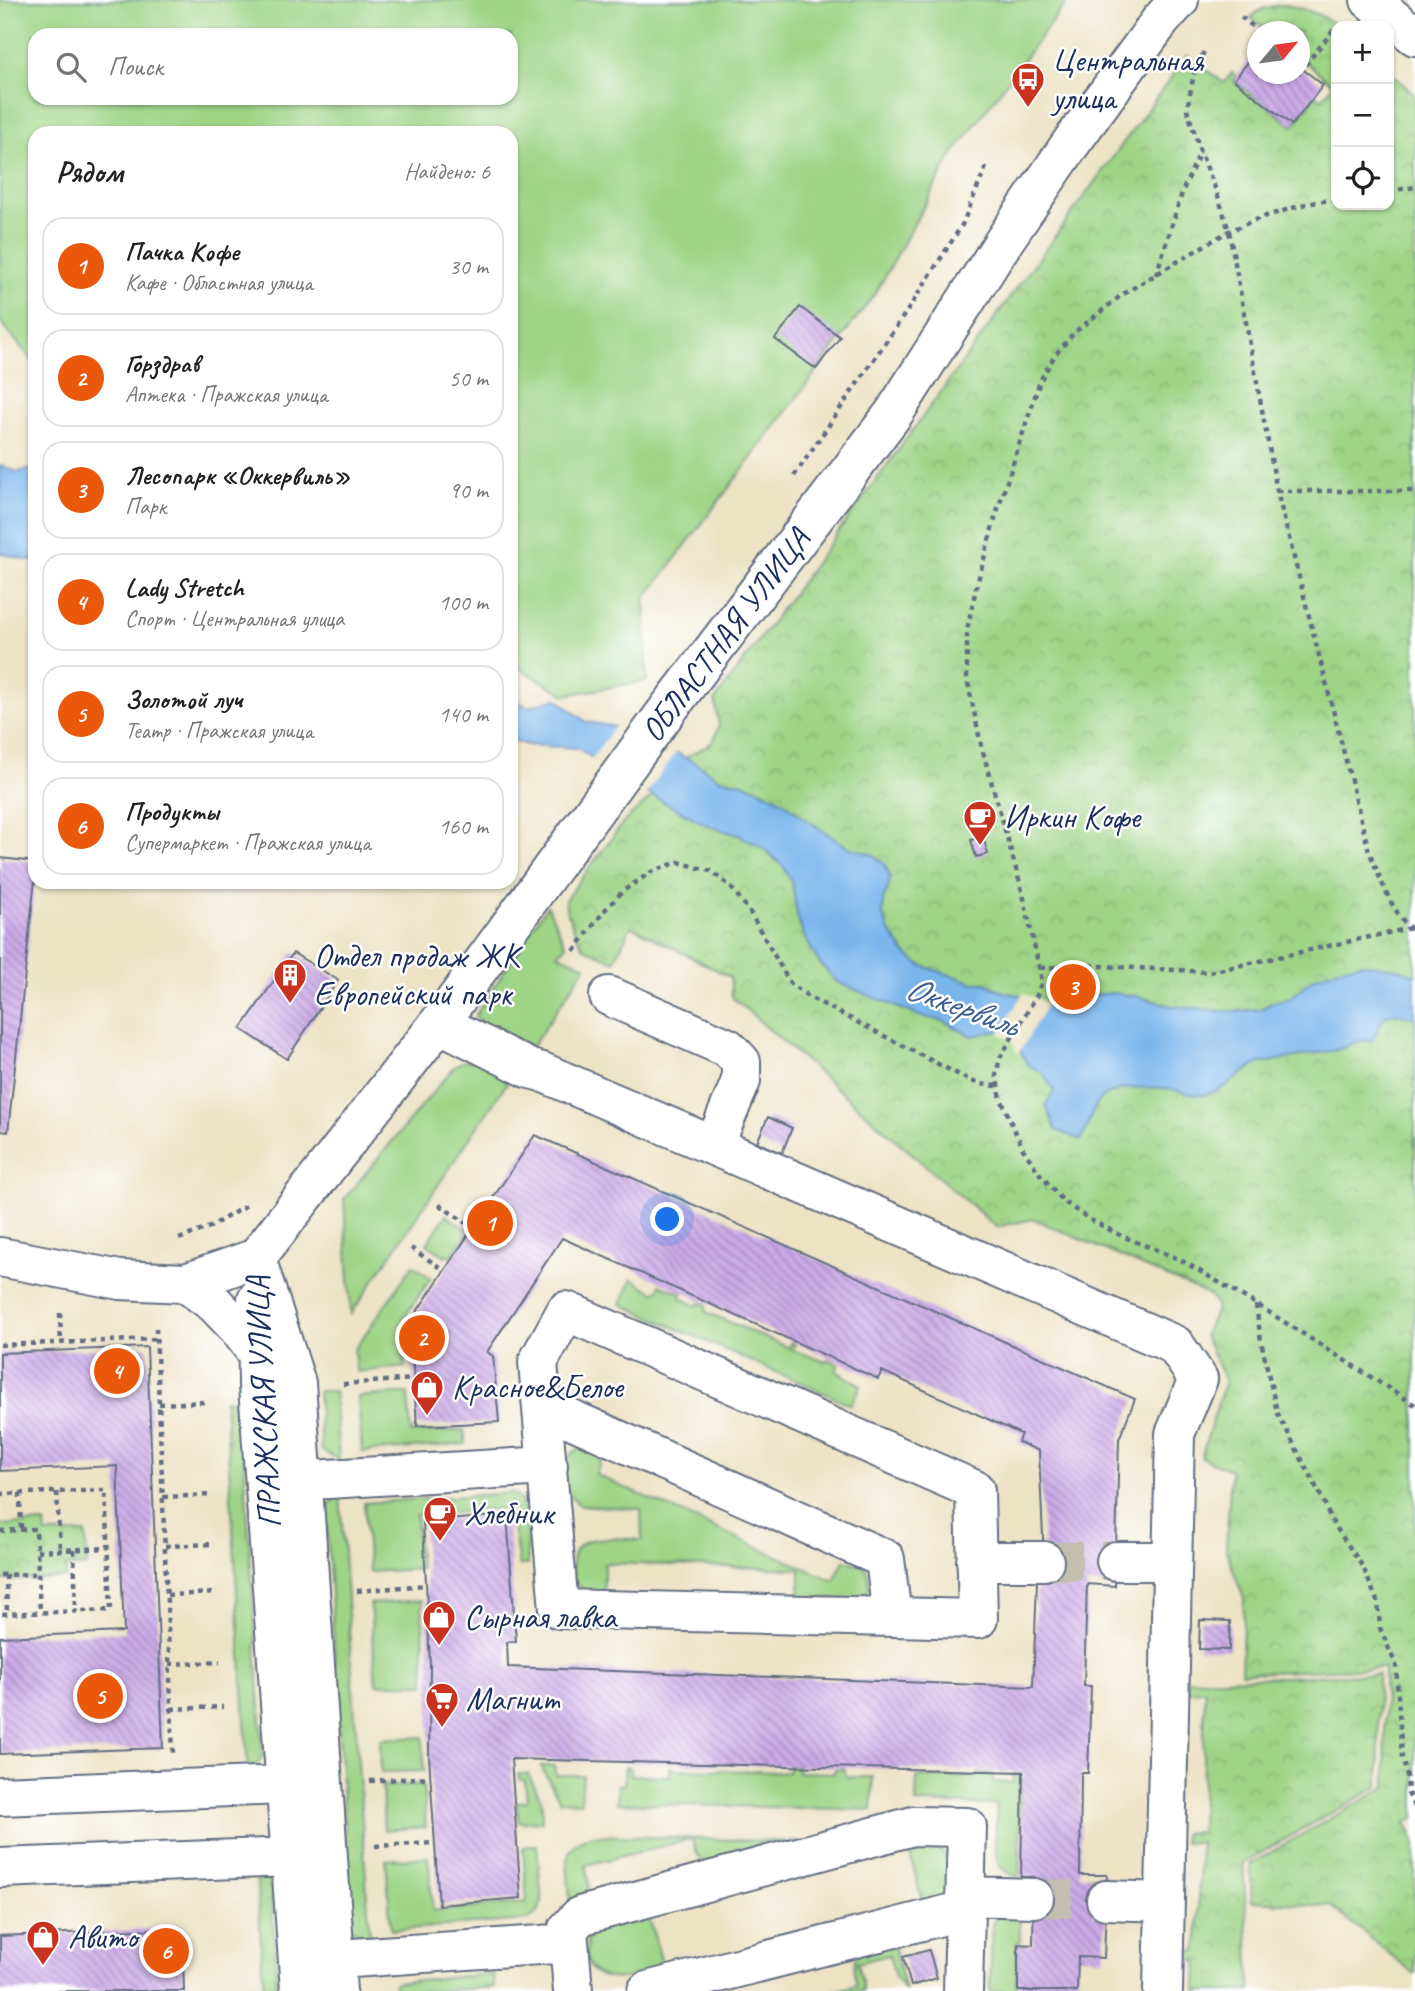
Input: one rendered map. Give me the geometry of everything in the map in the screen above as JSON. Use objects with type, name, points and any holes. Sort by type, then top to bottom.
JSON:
[{"type":"street","name":"ОБЛАСТНАЯ УЛИЦА","points":[[256,1258],[439,1023],[669,708],[894,413],[1006,238],[1069,146],[1161,20],[1179,0]]},
{"type":"street","points":[[1370,0],[1415,36]]},
{"type":"street","points":[[609,996],[728,1048],[741,1062],[741,1081],[714,1146]]},
{"type":"street","points":[[439,1023],[530,1069],[1175,1345],[1198,1379],[1175,1434],[1163,1991]]},
{"type":"street","points":[[0,1257],[120,1280],[186,1283],[256,1258]]},
{"type":"street","name":"ПРАЖСКАЯ УЛИЦА","points":[[256,1258],[265,1482],[304,1784],[317,1976]]},
{"type":"street","name":"ПРАЖСКАЯ УЛИЦА","points":[[256,1258],[296,1383],[303,1481],[304,1784]]},
{"type":"street","points":[[186,1283],[215,1304],[258,1354]]},
{"type":"street","points":[[566,1311],[975,1490],[978,1619],[559,1609],[542,1406],[538,1362],[566,1311]]},
{"type":"street","points":[[542,1406],[885,1559],[892,1617]]},
{"type":"street","points":[[265,1482],[548,1466]]},
{"type":"street","points":[[976,1561],[1044,1561]]},
{"type":"street","points":[[1116,1561],[1172,1561]]},
{"type":"street","points":[[0,1796],[304,1784]]},
{"type":"street","points":[[573,1991],[568,1929],[580,1916],[913,1826],[967,1827],[963,1991]]},
{"type":"street","points":[[0,1868],[309,1856]]},
{"type":"street","points":[[646,1991],[965,1903],[1034,1898]]},
{"type":"street","points":[[1106,1900],[1165,1902]]},
{"type":"street","points":[[317,1976],[569,1943]]},
{"type":"path","points":[[1241,18],[1247,22]]},
{"type":"path","points":[[1310,59],[1331,33]]},
{"type":"path","points":[[1039,968],[1082,965],[1210,972],[1413,929],[1387,896],[1369,851],[1277,491],[1229,231],[1187,109],[1195,68],[1204,52]]},
{"type":"path","points":[[1155,276],[1182,190],[1200,151]]},
{"type":"path","points":[[790,483],[962,225],[986,167]]},
{"type":"path","points":[[1394,190],[1415,187]]},
{"type":"path","points":[[1331,200],[1306,204],[1229,231],[1124,294],[1075,332],[1055,355],[1040,381],[995,519],[976,588],[967,630],[967,678],[1023,894],[1042,981],[1037,995],[1000,1058],[996,1074],[1006,1114],[1023,1149],[1064,1202],[1089,1219],[1124,1237],[1179,1259],[1256,1304],[1415,1405]]},
{"type":"path","points":[[1277,491],[1415,491]]},
{"type":"path","points":[[574,951],[623,891],[651,872],[678,862],[711,871],[730,886],[748,909],[790,983],[809,997],[967,1079],[979,1084],[997,1086]]},
{"type":"path","points":[[439,1205],[473,1227]]},
{"type":"path","points":[[411,1248],[444,1270]]},
{"type":"path","points":[[1256,1304],[1261,1341],[1277,1412],[1331,1520],[1363,1567],[1378,1603],[1380,1628],[1396,1665],[1402,1757],[1408,1793],[1415,1809]]},
{"type":"path","points":[[60,1312],[61,1343]]},
{"type":"path","points":[[156,1328],[175,1789]]},
{"type":"path","points":[[0,1345],[157,1339]]},
{"type":"path","points":[[343,1384],[414,1379]]},
{"type":"path","points":[[159,1404],[207,1402]]},
{"type":"path","points":[[0,1494],[106,1490],[111,1609],[0,1614]]},
{"type":"path","points":[[57,1492],[60,1550]]},
{"type":"path","points":[[20,1493],[21,1530]]},
{"type":"path","points":[[163,1497],[212,1495]]},
{"type":"path","points":[[0,1531],[36,1529],[40,1612]]},
{"type":"path","points":[[165,1546],[214,1544]]},
{"type":"path","points":[[37,1551],[108,1548]]},
{"type":"path","points":[[74,1550],[76,1611]]},
{"type":"path","points":[[7,1614],[3,1575],[38,1573]]},
{"type":"path","points":[[357,1591],[426,1585]]},
{"type":"path","points":[[167,1595],[217,1593]]},
{"type":"path","points":[[169,1664],[220,1662]]},
{"type":"path","points":[[172,1709],[223,1707]]},
{"type":"path","points":[[370,1781],[431,1777]]},
{"type":"path","points":[[375,1846],[435,1843]]},
{"type":"green space","points":[[0,0],[1068,0],[951,157],[877,291],[645,599],[647,681],[565,695],[518,667],[518,126],[28,126],[28,355],[0,321]]},
{"type":"green space","points":[[1285,5],[1298,8],[1331,22],[1331,83],[1310,65],[1310,21],[1255,21],[1251,18],[1262,9]]},
{"type":"green space","points":[[1187,56],[1224,83],[1232,73],[1236,76],[1234,81],[1293,126],[1316,95],[1322,99],[1331,88],[1331,210],[1394,210],[1394,76],[1415,95],[1415,1817],[1406,1823],[1415,1840],[1415,1973],[1331,1906],[1252,1901],[1250,1864],[1386,1787],[1384,1668],[1241,1673],[1244,1599],[1226,1550],[1231,1470],[1201,1458],[1225,1381],[1204,1335],[1217,1308],[1211,1296],[1034,1219],[996,1227],[732,997],[730,977],[631,926],[614,961],[584,948],[575,933],[565,900],[624,822],[673,777],[685,758],[713,742],[719,726],[715,700]]},
{"type":"green space","points":[[547,905],[566,946],[558,954],[586,966],[532,1047],[491,1029],[475,1016]]},
{"type":"green space","points":[[464,1061],[477,1061],[511,1077],[351,1314],[344,1199],[454,1067]]},
{"type":"green space","points":[[446,1215],[469,1231],[451,1257],[427,1244]]},
{"type":"green space","points":[[413,1265],[431,1278],[403,1319],[405,1367],[356,1372],[354,1350]]},
{"type":"green space","points":[[632,1279],[654,1292],[658,1291],[660,1285],[682,1293],[681,1298],[697,1306],[700,1302],[706,1305],[706,1312],[789,1348],[791,1343],[795,1344],[793,1350],[838,1364],[837,1372],[861,1385],[851,1405],[621,1304]]},
{"type":"green space","points":[[318,1391],[334,1391],[339,1460],[321,1450]]},
{"type":"green space","points":[[408,1393],[411,1433],[464,1430],[466,1444],[362,1452],[358,1397]]},
{"type":"green space","points":[[240,1398],[263,1755],[259,1763],[248,1770],[225,1400]]},
{"type":"green space","points":[[591,1444],[603,1454],[596,1475],[834,1581],[844,1560],[865,1566],[869,1577],[869,1590],[856,1600],[802,1597],[800,1569],[604,1563],[604,1589],[600,1595],[589,1593],[574,1582],[572,1565],[579,1546],[598,1539],[642,1540],[641,1509],[580,1505],[566,1488],[563,1470],[566,1462],[571,1454]]},
{"type":"green space","points":[[510,1493],[519,1498],[524,1509],[528,1565],[519,1565],[510,1508],[416,1515],[420,1569],[369,1572],[364,1503]]},
{"type":"green space","points":[[340,1495],[370,1939],[350,1928],[326,1507]]},
{"type":"green space","points":[[45,1523],[46,1534],[86,1533],[87,1566],[66,1567],[66,1578],[0,1580],[0,1525]]},
{"type":"green space","points":[[422,1600],[425,1684],[376,1684],[370,1604]]},
{"type":"green space","points":[[1378,1674],[1379,1786],[1243,1863],[1251,1991],[1196,1991],[1197,1960],[1181,1959],[1181,1950],[1197,1951],[1200,1843],[1184,1842],[1184,1833],[1201,1832],[1205,1690],[1187,1691],[1188,1680]]},
{"type":"green space","points":[[423,1737],[424,1771],[381,1772],[380,1739]]},
{"type":"green space","points":[[541,1766],[554,1766],[556,1775],[583,1775],[581,1802],[560,1801]]},
{"type":"green space","points":[[625,1767],[631,1768],[631,1775],[670,1776],[670,1767],[788,1772],[789,1767],[797,1767],[798,1772],[834,1773],[835,1769],[845,1769],[846,1777],[873,1777],[872,1810],[617,1803],[618,1785],[624,1785]]},
{"type":"green space","points":[[978,1773],[992,1774],[993,1782],[1012,1783],[1014,1774],[1021,1774],[1019,1876],[1008,1873],[997,1858],[997,1805],[916,1803],[917,1777],[977,1777]]},
{"type":"green space","points":[[518,1774],[528,1774],[542,1801],[542,1821],[519,1822],[517,1802],[527,1801],[525,1780],[519,1779]]},
{"type":"green space","points":[[423,1784],[426,1827],[384,1830],[382,1786]]},
{"type":"green space","points":[[593,1835],[799,1842],[707,1864],[698,1857],[692,1839],[586,1865],[589,1884],[587,1891],[570,1900],[568,1855],[576,1844]]},
{"type":"green space","points":[[925,1844],[937,1848],[949,1863],[948,1886],[945,1892],[926,1903],[921,1898],[910,1854],[913,1848]]},
{"type":"green space","points":[[537,1845],[542,1903],[536,1914],[527,1920],[391,1930],[386,1860],[428,1857],[433,1911],[527,1902],[523,1847]]},
{"type":"green space","points":[[256,1871],[271,1882],[277,1991],[264,1991]]},
{"type":"green space","points":[[1000,1907],[1020,1916],[1016,1991],[990,1991],[992,1927]]},
{"type":"green space","points":[[648,1914],[664,1970],[631,1977],[608,1978],[590,1968],[586,1957],[587,1940],[595,1931]]},
{"type":"green space","points":[[894,1946],[905,1991],[895,1977],[889,1955],[857,1963],[863,1991],[833,1991],[857,1985],[854,1965],[858,1954]]},
{"type":"green space","points":[[493,1974],[494,1987],[395,1991],[395,1982]]},
{"type":"water","points":[[0,465],[17,472],[28,470],[28,560],[0,553]]},
{"type":"water","name":"Оккервиль","points":[[556,698],[586,722],[622,728],[654,741],[720,779],[740,782],[762,790],[783,801],[848,847],[874,855],[884,864],[890,876],[883,900],[883,915],[889,930],[905,953],[920,965],[974,983],[985,983],[1003,992],[1028,997],[1052,1008],[1085,996],[1112,993],[1136,996],[1172,1006],[1241,1011],[1261,1009],[1291,997],[1313,978],[1362,963],[1399,969],[1415,975],[1415,1018],[1391,1013],[1383,1019],[1372,1041],[1356,1042],[1338,1050],[1258,1064],[1220,1089],[1207,1094],[1156,1088],[1113,1091],[1097,1103],[1081,1140],[1056,1130],[1046,1105],[1054,1091],[1043,1073],[1027,1064],[1014,1037],[1003,1030],[972,1036],[943,1021],[920,1016],[837,982],[818,961],[804,936],[798,920],[792,883],[783,866],[763,848],[684,813],[627,782],[578,748],[518,742],[518,702],[529,707]]},
{"type":"pier","points":[[617,724],[678,750],[645,795],[590,761]]},
{"type":"pier","points":[[1023,993],[1048,1003],[1018,1054],[1011,1039],[999,1034]]},
{"type":"building","points":[[1247,63],[1247,84],[1310,84],[1310,75],[1323,85],[1292,125],[1234,80]]},
{"type":"building","points":[[800,307],[840,337],[816,369],[775,339]]},
{"type":"building","name":"Иркин Кофе","points":[[983,837],[988,854],[976,857],[971,840]]},
{"type":"building","points":[[0,858],[28,861],[28,889],[34,889],[8,1132],[0,1131]]},
{"type":"building","name":"Отдел продаж ЖК Европейский парк","points":[[293,953],[338,980],[287,1059],[241,1029]]},
{"type":"building","points":[[768,1117],[792,1128],[782,1153],[757,1142]]},
{"type":"building","points":[[535,1135],[1135,1399],[1119,1439],[1115,1586],[1087,1584],[1084,1686],[1091,1686],[1088,1773],[1081,1773],[1080,1875],[1107,1875],[1104,1958],[1078,1957],[1077,1991],[1018,1991],[1018,1944],[1033,1945],[1034,1877],[1021,1877],[1023,1772],[511,1759],[521,1898],[439,1905],[429,1756],[430,1665],[423,1522],[507,1515],[516,1642],[507,1642],[508,1667],[1033,1687],[1037,1581],[1045,1580],[1039,1451],[1018,1442],[1021,1434],[882,1371],[878,1379],[562,1238],[487,1352],[493,1356],[499,1422],[417,1426],[410,1322]]},
{"type":"building","points":[[147,1347],[163,1748],[0,1754],[0,1637],[124,1632],[117,1466],[0,1471],[0,1353]]},
{"type":"building","points":[[1200,1620],[1230,1621],[1229,1650],[1199,1649]]},
{"type":"building","points":[[182,1928],[184,1991],[0,1991],[0,1936]]},
{"type":"building","points":[[929,1950],[937,1978],[911,1986],[903,1957]]},
{"type":"tunnel","points":[[1044,1561],[1116,1561]]},
{"type":"tunnel","points":[[1034,1898],[1106,1900]]},
{"type":"place","name":"Центральная улица","points":[[1028,109]]},
{"type":"place","name":"Иркин Кофе","points":[[980,847]]},
{"type":"place","name":"Лесопарк «Оккервиль»","points":[[1073,987]]},
{"type":"place","name":"Отдел продаж ЖК Европейский парк","points":[[290,1005]]},
{"type":"place","name":"Пачка Кофе","points":[[490,1223]]},
{"type":"place","name":"Горздрав","points":[[422,1338]]},
{"type":"place","name":"Lady Stretch","points":[[117,1371]]},
{"type":"place","name":"Красное&Белое","points":[[427,1417]]},
{"type":"place","name":"Хлебник","points":[[440,1543]]},
{"type":"place","name":"Сырная лавка","points":[[439,1647]]},
{"type":"place","name":"Золотой луч","points":[[100,1696]]},
{"type":"place","name":"Магнит","points":[[442,1729]]},
{"type":"place","name":"Продукты","points":[[166,1951]]},
{"type":"place","name":"Авито","points":[[43,1967]]}]
